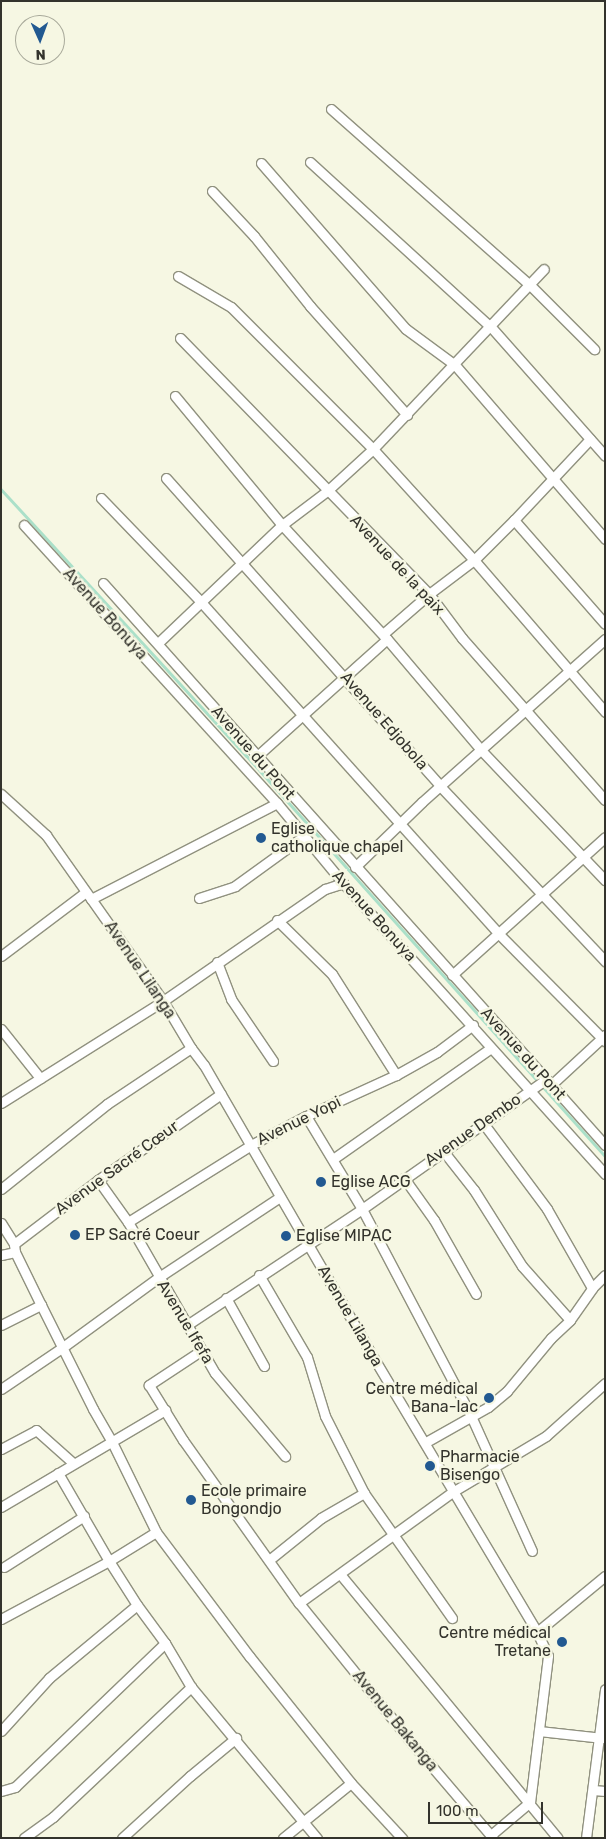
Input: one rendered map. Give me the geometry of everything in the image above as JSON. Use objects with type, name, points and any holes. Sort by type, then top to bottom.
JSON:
[{"type":"street","points":[[332,109],[530,285],[594,349]]},
{"type":"street","points":[[310,162],[491,327],[605,456]]},
{"type":"street","points":[[261,163],[406,329],[455,365],[605,539]]},
{"type":"street","points":[[212,191],[254,236],[310,306],[407,415]]},
{"type":"street","points":[[158,643],[282,526],[327,491],[373,449],[455,365],[544,269]]},
{"type":"street","points":[[178,276],[231,307],[373,449],[474,560],[605,712]]},
{"type":"street","name":"Avenue de la paix","points":[[180,338],[429,594],[462,638],[526,708],[605,800]]},
{"type":"street","points":[[175,396],[282,526],[385,637],[481,750],[605,880]]},
{"type":"street","points":[[256,757],[346,678],[429,594],[474,560],[590,439]]},
{"type":"street","name":"Avenue Edjobola","points":[[166,478],[346,678],[440,786],[605,961]]},
{"type":"street","points":[[101,498],[202,602],[498,933],[604,1038]]},
{"type":"street","points":[[514,520],[605,624]]},
{"type":"street","name":"Avenue Bonuya","points":[[24,525],[276,803],[343,882],[473,1025],[491,1048],[541,1084],[605,1174]]},
{"type":"street","name":"Avenue du Pont","points":[[103,583],[452,975],[541,1084],[605,1145]]},
{"type":"street","points":[[355,867],[399,823],[605,639]]},
{"type":"street","name":"Avenue Lilanga","points":[[1,794],[46,835],[163,1001],[221,1094],[308,1246],[537,1632],[548,1656],[530,1802]]},
{"type":"street","points":[[1,956],[88,895],[276,803]]},
{"type":"street","points":[[199,898],[235,886],[304,836]]},
{"type":"street","points":[[452,975],[605,837]]},
{"type":"street","points":[[1,1104],[163,1001],[325,888],[343,882]]},
{"type":"street","points":[[277,920],[332,974],[396,1075]]},
{"type":"street","points":[[217,962],[230,999],[273,1061]]},
{"type":"street","name":"Avenue Yopi","points":[[128,1222],[250,1145],[306,1116],[396,1075],[437,1052],[473,1025]]},
{"type":"street","points":[[1,1029],[40,1078]]},
{"type":"street","name":"Avenue Dembo","points":[[187,1325],[259,1275],[308,1246],[362,1209],[604,1038]]},
{"type":"street","points":[[1,1189],[107,1104],[191,1048]]},
{"type":"street","points":[[332,1159],[491,1048]]},
{"type":"street","name":"Avenue Sacré Cœur","points":[[15,1248],[98,1180],[221,1094]]},
{"type":"street","points":[[306,1116],[362,1209],[471,1416],[532,1551]]},
{"type":"street","points":[[483,1123],[547,1209],[592,1288]]},
{"type":"street","points":[[444,1152],[474,1190],[522,1266],[570,1320]]},
{"type":"street","points":[[404,1178],[434,1220],[476,1294]]},
{"type":"street","name":"Avenue Ifefa","points":[[98,1180],[128,1222],[215,1373],[285,1456]]},
{"type":"street","points":[[1,1388],[63,1347],[159,1278],[280,1197]]},
{"type":"street","points":[[1,1222],[156,1532],[250,1657],[351,1783],[402,1838]]},
{"type":"street","points":[[1,1255],[15,1248]]},
{"type":"street","points":[[259,1275],[307,1357],[326,1416],[364,1493],[452,1618]]},
{"type":"street","points":[[426,1442],[488,1407],[507,1391],[551,1338],[570,1320],[592,1288],[605,1275]]},
{"type":"street","points":[[226,1298],[264,1366]]},
{"type":"street","points":[[1,1325],[41,1305]]},
{"type":"street","name":"Avenue Bakanga","points":[[202,1350],[149,1385],[183,1440],[299,1603],[411,1742],[492,1836]]},
{"type":"street","points":[[299,1603],[454,1490],[546,1436],[605,1383]]},
{"type":"street","points":[[1,1507],[111,1440],[165,1410]]},
{"type":"street","points":[[1,1449],[36,1430],[73,1463]]},
{"type":"street","points":[[58,1473],[136,1605],[165,1643],[191,1688],[236,1738],[317,1838]]},
{"type":"street","points":[[269,1560],[321,1518],[364,1493]]},
{"type":"street","points":[[4,1567],[84,1516]]},
{"type":"street","points":[[1,1619],[109,1561],[156,1532]]},
{"type":"street","points":[[340,1574],[558,1838]]},
{"type":"street","points":[[537,1632],[605,1576]]},
{"type":"street","points":[[1,1731],[49,1678],[136,1605]]},
{"type":"street","points":[[1,1791],[15,1787],[165,1643]]},
{"type":"street","points":[[24,1838],[53,1817],[191,1688]]},
{"type":"street","points":[[586,1838],[602,1737],[605,1689]]},
{"type":"street","points":[[539,1731],[602,1737]]},
{"type":"street","points":[[122,1838],[190,1776],[236,1738]]},
{"type":"street","points":[[283,1838],[351,1783]]},
{"type":"street","points":[[593,1790],[605,1791]]},
{"type":"street","points":[[492,1836],[530,1802]]},
{"type":"waterway","points":[[1,489],[246,755],[605,1156]]},
{"type":"place","name":"Eglise catholique chapel","points":[[261,838]]},
{"type":"place","name":"Eglise ACG","points":[[321,1182]]},
{"type":"place","name":"EP Sacré Coeur","points":[[75,1235]]},
{"type":"place","name":"Eglise MIPAC","points":[[286,1236]]},
{"type":"place","name":"Centre médical Bana-lac","points":[[489,1398]]},
{"type":"place","name":"Pharmacie Bisengo","points":[[430,1466]]},
{"type":"place","name":"Ecole primaire Bongondjo","points":[[191,1500]]},
{"type":"place","name":"Centre médical Tretane","points":[[562,1642]]}]
